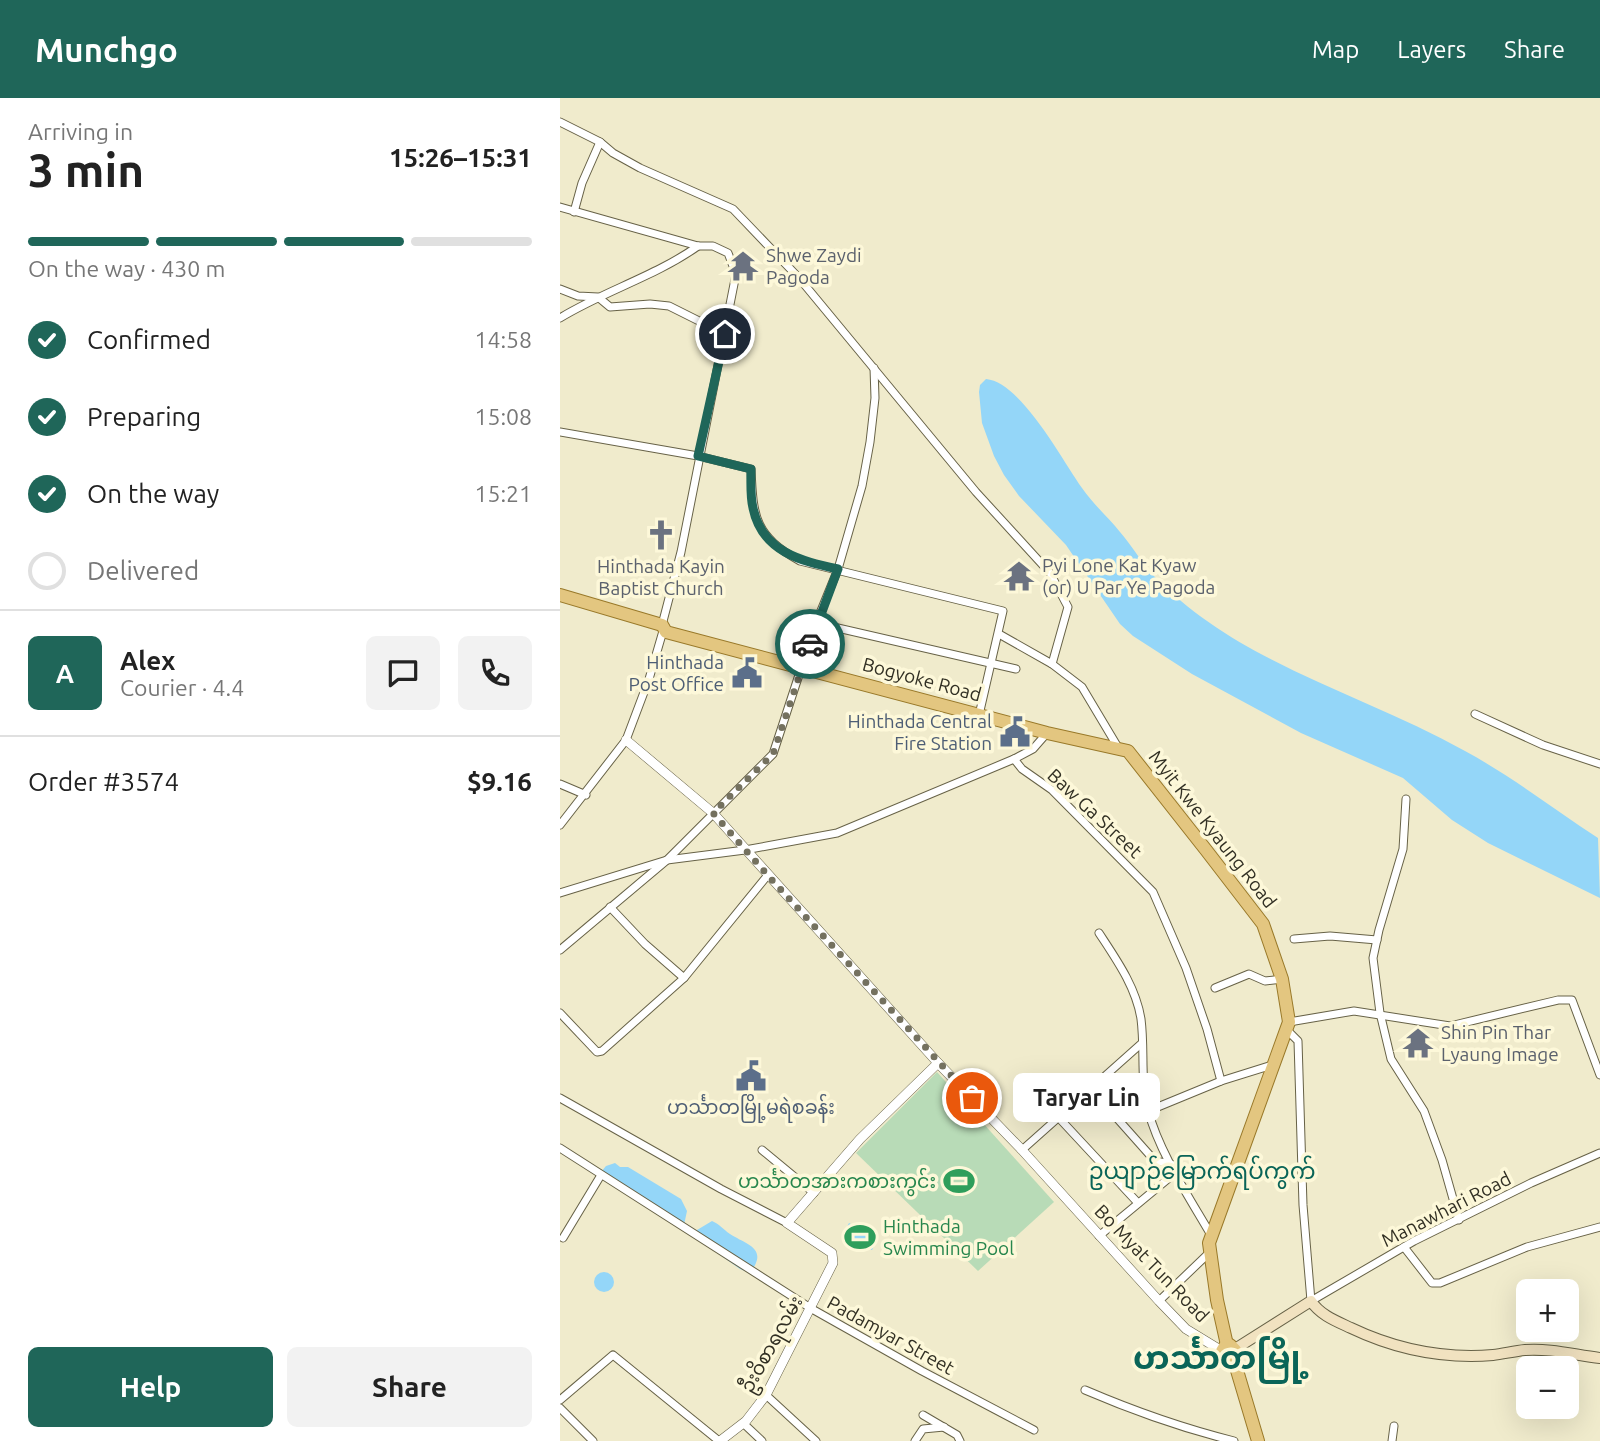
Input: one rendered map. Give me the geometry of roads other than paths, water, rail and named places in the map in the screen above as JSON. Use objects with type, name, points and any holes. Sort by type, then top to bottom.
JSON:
[{"type":"main road","name":"Bogyoke Road","points":[[560,595],[802,668],[1047,733],[1119,749]]},
{"type":"main road","name":"Myit Kwe Kyaung Road","points":[[1119,749],[1128,751],[1263,923],[1282,979],[1288,1026]]},
{"type":"main road","points":[[1251,1441],[1228,1352],[1209,1253],[1211,1236],[1288,1026]]},
{"type":"main road","points":[[1228,1352],[1314,1305],[1329,1317],[1374,1339],[1428,1353],[1493,1355],[1546,1350],[1600,1358]]},
{"type":"main road","points":[[1228,1352],[1258,1441]]},
{"type":"street","points":[[560,122],[600,142],[640,169],[733,209],[799,278],[976,492],[1049,573],[1068,607],[1052,664]]},
{"type":"street","points":[[574,212],[582,183],[600,142]]},
{"type":"street","points":[[560,207],[698,246],[713,246],[728,253],[736,274],[681,552],[649,679],[626,740],[560,825]]},
{"type":"street","points":[[560,318],[681,258],[698,246]]},
{"type":"street","points":[[560,289],[578,296],[598,297],[610,307],[650,304],[669,306],[725,334]]},
{"type":"street","points":[[560,950],[667,860],[773,754],[816,623],[838,569],[862,486],[875,398],[874,368]]},
{"type":"street","points":[[560,432],[698,456],[751,469],[753,508],[759,525],[783,552],[800,561],[1003,611],[979,715]]},
{"type":"street","points":[[816,623],[1016,669]]},
{"type":"street","points":[[999,634],[1052,664],[1082,687],[1119,749]]},
{"type":"street","points":[[1475,714],[1542,745],[1600,764]]},
{"type":"street","points":[[560,893],[667,860],[745,850],[837,833],[1014,759],[1033,749],[1047,733]]},
{"type":"street","name":"Bo Myat Tun Road","points":[[626,740],[713,813],[938,1063],[1022,1150],[1186,1329],[1228,1352]]},
{"type":"street","name":"Baw Ga Street","points":[[1014,759],[1022,769],[1052,790],[1153,892],[1186,968],[1207,1029],[1221,1082]]},
{"type":"street","points":[[560,785],[586,794]]},
{"type":"street","points":[[1406,799],[1403,849],[1373,958],[1380,1013],[1391,1059],[1424,1111],[1442,1160],[1459,1220]]},
{"type":"street","points":[[560,1013],[597,1052],[603,1051],[684,978],[767,876]]},
{"type":"street","points":[[610,907],[645,944],[684,978]]},
{"type":"street","points":[[1099,933],[1133,992],[1140,1017],[1141,1070],[1148,1111],[1175,1173],[1211,1236]]},
{"type":"street","points":[[1294,939],[1330,936],[1377,940]]},
{"type":"street","points":[[1214,988],[1249,974],[1265,981],[1282,979]]},
{"type":"street","points":[[1314,1305],[1303,1205],[1298,1041],[1288,1026],[1354,1011],[1450,1026],[1558,1000],[1572,1000],[1600,1075]]},
{"type":"street","points":[[1022,1150],[1142,1044]]},
{"type":"street","points":[[560,1098],[787,1223],[860,1139],[938,1063]]},
{"type":"street","points":[[1148,1111],[1272,1065]]},
{"type":"street","points":[[1091,1089],[1155,1161],[1171,1164]]},
{"type":"street","points":[[1059,1118],[1138,1203]]},
{"type":"street","name":"Padamyar Street","points":[[560,1148],[812,1308],[922,1371],[1034,1430]]},
{"type":"street","points":[[762,1150],[814,1193]]},
{"type":"street","name":"Manawhari Road","points":[[1314,1305],[1404,1247],[1531,1183],[1600,1153]]},
{"type":"street","points":[[1099,1236],[1175,1173]]},
{"type":"street","points":[[563,1238],[601,1175]]},
{"type":"street","name":"ဦးဝိစာရလမ်း","points":[[720,1441],[743,1423],[766,1395],[833,1263],[832,1253],[787,1223]]},
{"type":"street","points":[[1404,1247],[1432,1283],[1440,1283],[1527,1247],[1600,1227]]},
{"type":"street","points":[[1159,1301],[1209,1253]]},
{"type":"street","points":[[560,1400],[613,1355],[720,1441]]},
{"type":"street","points":[[1085,1390],[1172,1425],[1234,1441]]},
{"type":"street","points":[[766,1395],[816,1441]]},
{"type":"street","points":[[560,1408],[593,1441]]},
{"type":"street","points":[[923,1415],[957,1435],[960,1441]]},
{"type":"street","points":[[743,1423],[762,1441]]},
{"type":"street","points":[[1392,1441],[1394,1426]]},
{"type":"street","points":[[915,1441],[923,1429],[944,1427]]},
{"type":"water","points":[[986,379],[999,383],[1026,407],[1086,494],[1152,574],[1186,605],[1261,654],[1465,751],[1598,838],[1600,898],[1488,843],[1452,820],[1403,778],[1301,733],[1192,674],[1133,636],[1120,624],[1066,545],[1019,496],[1004,475],[982,423],[979,392],[980,385]]},
{"type":"water","points":[[615,1163],[620,1167],[628,1167],[681,1199],[687,1211],[684,1225],[605,1181],[601,1172],[606,1166]]},
{"type":"water","points":[[712,1221],[754,1248],[757,1258],[750,1273],[696,1238],[697,1230]]},
{"type":"water","name":"Hinthada Swimming Pool","points":[[849,1223],[878,1238],[872,1250],[843,1235]]},
{"type":"water","points":[[604,1272],[611,1275],[614,1282],[611,1289],[604,1292],[597,1289],[594,1282],[597,1275]]},
{"type":"place","name":"Shwe Zaydi Pagoda","points":[[743,266]]},
{"type":"place","name":"Hinthada Kayin Baptist Church","points":[[661,535]]},
{"type":"place","name":"Pyi Lone Kat Kyaw (or) U Par Ye Pagoda","points":[[1019,576]]},
{"type":"place","name":"Hinthada Post Office","points":[[747,673]]},
{"type":"place","name":"Hinthada Central Fire Station","points":[[1015,732]]},
{"type":"place","name":"Shin Pin Thar Lyaung Image","points":[[1418,1043]]},
{"type":"place","name":"ဟင်္သာတမြို့မရဲစခန်း","points":[[751,1076]]},
{"type":"place","name":"Taryar Lin","points":[[972,1098]]},
{"type":"place","name":"ဟင်္သာတအားကစားကွင်း","points":[[959,1181]]},
{"type":"place","name":"Hinthada Swimming Pool","points":[[860,1237]]},
{"type":"district","name":"ဥယျာဉ်မြောက်ရပ်ကွက်","points":[[1202,1170]]},
{"type":"district","name":"ဟင်္သာတမြို့","points":[[1221,1356]]}]
